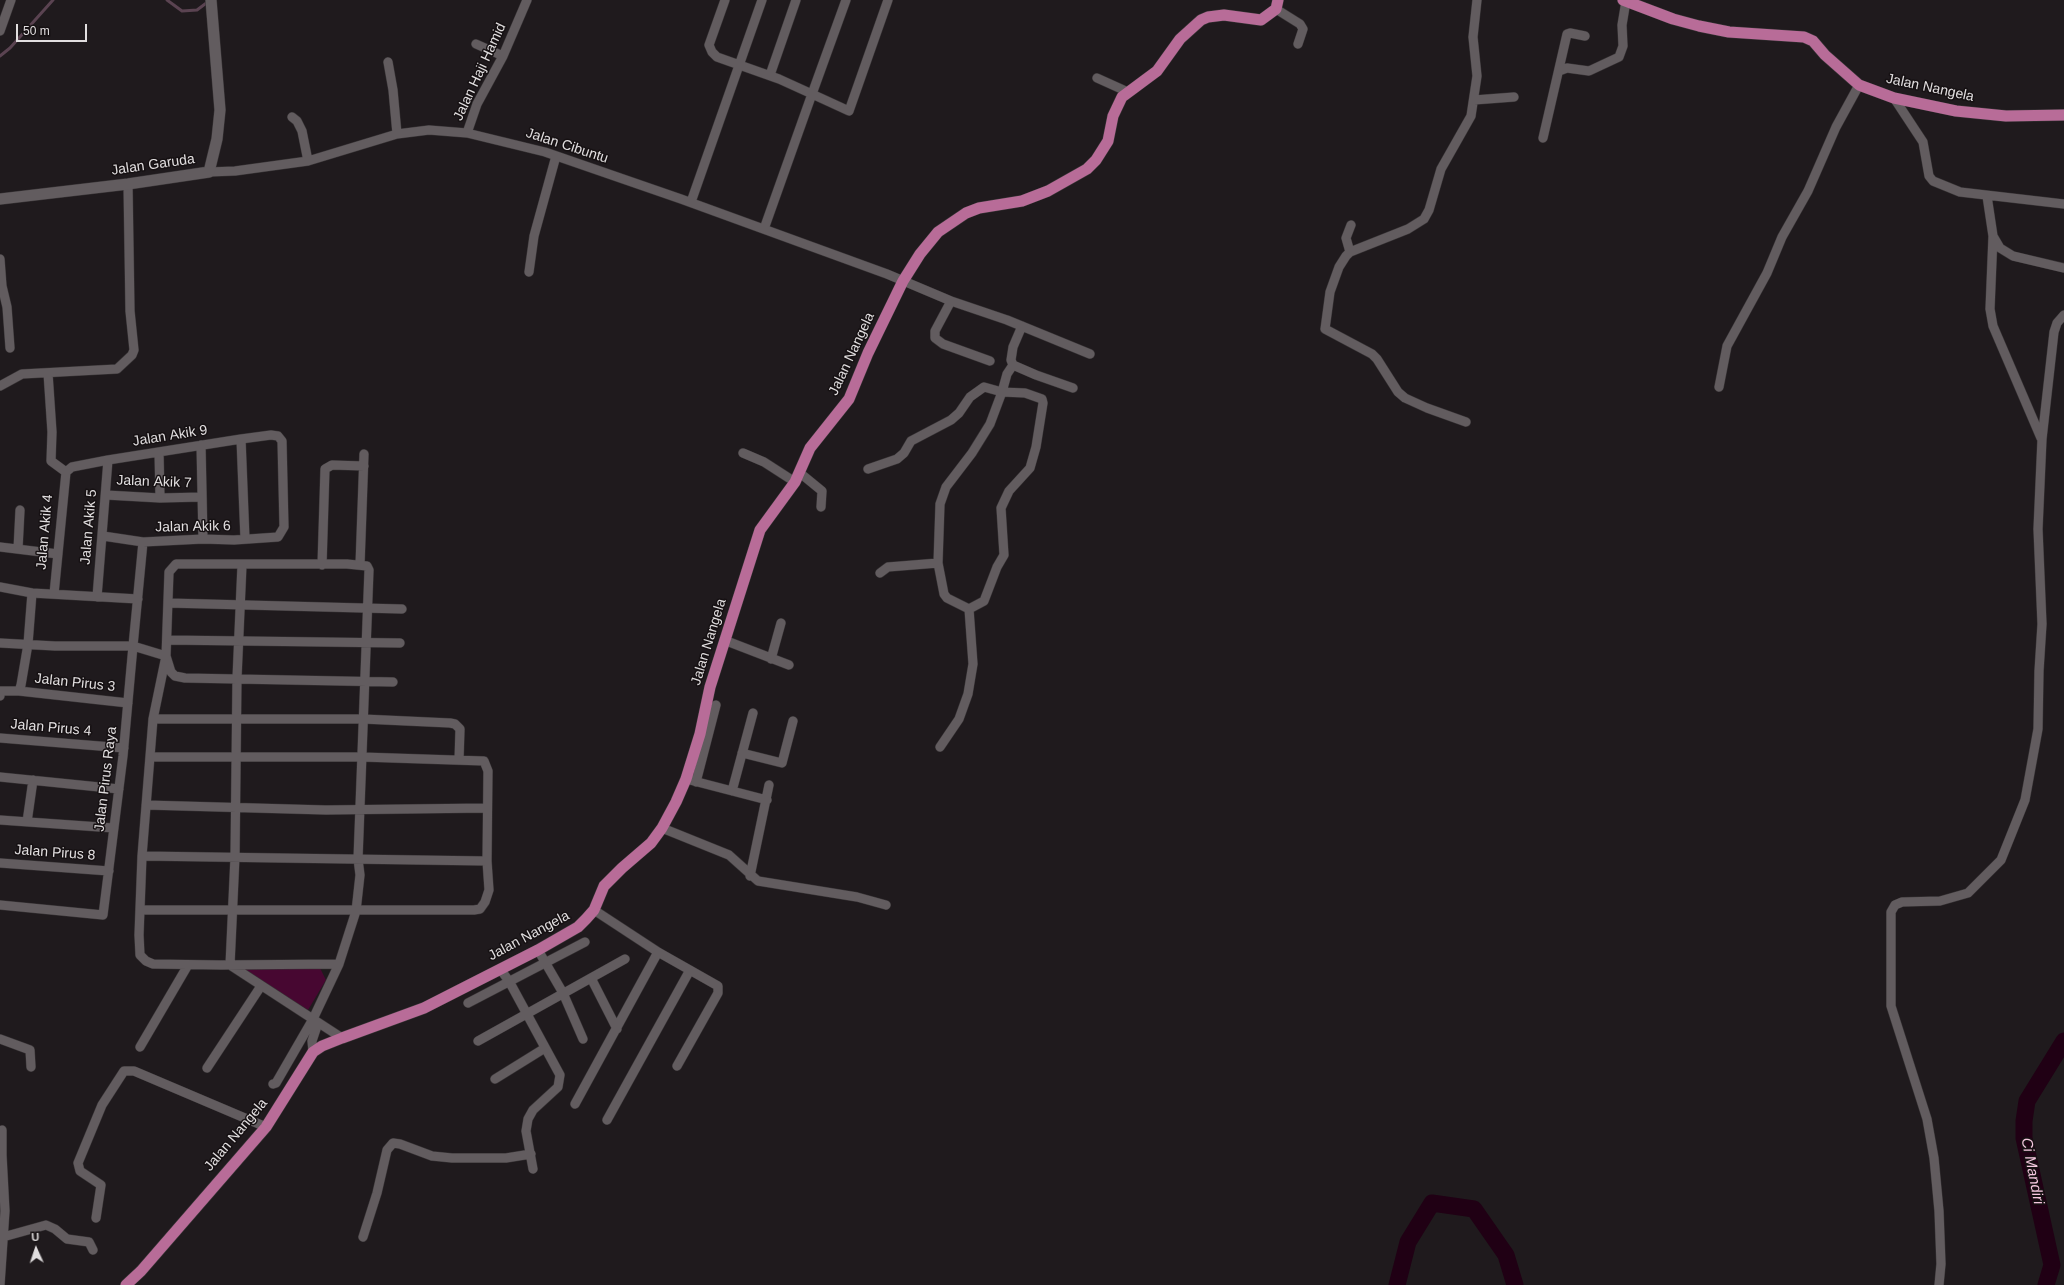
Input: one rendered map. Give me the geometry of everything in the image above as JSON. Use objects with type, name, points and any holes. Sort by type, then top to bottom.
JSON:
[{"type":"main road","name":"Jalan Nangela","points":[[1625,0],[1673,19],[1729,32],[1804,37],[1813,41],[1825,55],[1859,85],[1894,98],[1956,111],[2006,116],[2064,115]]},
{"type":"main road","name":"Jalan Nangela","points":[[126,1285],[141,1271],[266,1126],[313,1052],[322,1046],[342,1038],[424,1008],[538,950],[578,927],[594,910],[604,886],[622,868],[646,849],[662,828],[691,780],[710,687],[760,530],[798,478],[810,448],[849,399],[868,353],[903,281],[920,254],[938,232],[974,209],[1022,201],[1048,192],[1087,169],[1096,160],[1108,141],[1113,116],[1122,97],[1157,71],[1180,39],[1201,20],[1208,17],[1224,15],[1261,20],[1277,5]]},
{"type":"street","name":"Jalan Garuda","points":[[0,199],[128,184],[209,172],[218,134],[220,110],[211,0]]},
{"type":"street","name":"Jalan Haji Hamid","points":[[467,133],[477,104],[503,56],[527,0]]},
{"type":"street","points":[[726,0],[709,45],[712,52],[717,57],[770,75],[849,111],[888,0]]},
{"type":"street","points":[[691,202],[762,0]]},
{"type":"street","points":[[770,75],[796,0]]},
{"type":"street","points":[[764,228],[846,0]]},
{"type":"street","points":[[1466,422],[1404,398],[1398,392],[1377,359],[1372,354],[1325,329],[1328,303],[1336,274],[1342,261],[1350,252],[1408,229],[1426,215],[1436,194],[1439,174],[1469,120],[1474,100],[1477,76],[1473,37],[1477,0]]},
{"type":"street","points":[[1558,71],[1567,68],[1589,71],[1617,59],[1623,46],[1622,34],[1625,0]]},
{"type":"street","points":[[0,31],[7,5]]},
{"type":"street","points":[[1277,5],[1300,24],[1303,29],[1298,44]]},
{"type":"street","points":[[1543,138],[1567,34],[1570,32],[1585,36]]},
{"type":"street","points":[[476,44],[503,56]]},
{"type":"street","points":[[388,62],[393,90],[397,134]]},
{"type":"street","points":[[1097,78],[1128,92]]},
{"type":"street","points":[[1719,387],[1727,346],[1767,273],[1782,237],[1808,191],[1836,127],[1859,85]]},
{"type":"street","points":[[1474,100],[1514,97]]},
{"type":"street","points":[[1894,98],[1923,142],[1930,176],[1933,182],[1960,192],[2064,204]]},
{"type":"street","points":[[292,117],[300,125],[308,161]]},
{"type":"street","name":"Jalan Cibuntu","points":[[209,172],[235,171],[308,161],[397,134],[429,130],[467,133],[556,156],[691,202],[728,217],[764,228],[951,301],[1022,326],[1090,354]]},
{"type":"street","points":[[529,272],[534,236],[556,156]]},
{"type":"street","points":[[0,386],[22,374],[117,369],[134,351],[130,311],[128,184]]},
{"type":"street","points":[[1987,196],[1993,236],[1990,309],[1993,326],[2042,439]]},
{"type":"street","points":[[1350,252],[1346,238],[1351,225]]},
{"type":"street","points":[[1993,236],[2000,248],[2013,256],[2064,268]]},
{"type":"street","points":[[0,259],[2,286],[7,307],[10,348]]},
{"type":"street","points":[[951,301],[934,331],[935,338],[943,344],[990,361]]},
{"type":"street","points":[[1939,1285],[1941,1264],[1934,1158],[1927,1119],[1891,1006],[1891,912],[1895,905],[1902,902],[1940,901],[1968,893],[2001,860],[2025,800],[2038,729],[2039,671],[2042,624],[2038,528],[2042,439],[2054,332],[2056,323],[2064,315]]},
{"type":"street","points":[[1022,326],[1013,347],[1011,360],[1013,365],[1072,388]]},
{"type":"street","points":[[969,609],[947,598],[944,594],[938,563],[938,524],[942,495],[990,424],[1007,374],[1013,365]]},
{"type":"street","points":[[48,373],[52,432],[51,461],[66,472]]},
{"type":"street","points":[[868,469],[896,459],[904,453],[911,441],[951,420],[959,413],[970,398],[984,387],[1002,392],[1019,392],[1042,398],[1043,403],[1036,447],[1030,468],[1009,491],[1001,508],[1004,555],[997,566],[984,601],[969,609]]},
{"type":"street","name":"Jalan Akik 9","points":[[66,472],[72,467],[108,460],[271,435],[281,438],[283,442],[284,526],[282,533]]},
{"type":"street","points":[[241,439],[245,539]]},
{"type":"street","points":[[201,445],[203,539]]},
{"type":"street","points":[[159,452],[160,498]]},
{"type":"street","points":[[743,453],[817,485],[822,491],[821,508]]},
{"type":"street","points":[[360,565],[364,454]]},
{"type":"street","name":"Jalan Akik 5","points":[[97,597],[108,460]]},
{"type":"street","points":[[322,565],[325,469],[332,465],[364,466]]},
{"type":"street","name":"Jalan Akik 4","points":[[54,594],[66,472]]},
{"type":"street","name":"Jalan Akik 7","points":[[106,495],[160,498],[202,497]]},
{"type":"street","points":[[18,549],[20,510]]},
{"type":"street","name":"Jalan Akik 6","points":[[103,536],[143,542],[277,537],[282,533]]},
{"type":"street","name":"Jalan Pirus Raya","points":[[0,905],[103,915],[135,646],[143,542]]},
{"type":"street","points":[[0,547],[58,554]]},
{"type":"street","points":[[880,573],[888,567],[938,563]]},
{"type":"street","points":[[313,1052],[312,1041],[316,1021],[339,964],[356,911],[360,875],[358,859],[361,809],[363,719],[368,643],[369,570],[367,566],[360,565],[176,564],[169,572],[167,640],[163,654],[153,719],[142,856],[139,935],[140,954],[143,958],[153,964],[339,964]]},
{"type":"street","points":[[230,965],[235,857],[239,604],[242,565]]},
{"type":"street","points":[[0,587],[54,594],[138,599]]},
{"type":"street","points":[[19,691],[23,678],[28,644],[32,592]]},
{"type":"street","points":[[168,603],[402,609]]},
{"type":"street","points":[[940,747],[959,719],[968,694],[973,664],[969,609]]},
{"type":"street","points":[[771,659],[781,623]]},
{"type":"street","points":[[167,640],[400,643]]},
{"type":"street","points":[[724,640],[789,665]]},
{"type":"street","points":[[0,643],[55,646],[135,646],[163,654]]},
{"type":"street","points":[[163,654],[171,672],[175,676],[185,678],[392,682]]},
{"type":"street","points":[[0,691],[0,696]]},
{"type":"street","name":"Jalan Pirus 3","points":[[0,691],[19,691],[128,702]]},
{"type":"street","points":[[716,705],[691,780],[767,800]]},
{"type":"street","points":[[732,791],[753,713]]},
{"type":"street","points":[[153,719],[363,719],[455,724],[460,729],[461,733],[459,760]]},
{"type":"street","points":[[742,753],[782,763],[793,721]]},
{"type":"street","name":"Jalan Pirus 4","points":[[0,738],[124,748]]},
{"type":"street","points":[[140,910],[474,910],[480,909],[488,894],[488,771],[486,764],[481,760],[362,757],[151,757]]},
{"type":"street","points":[[0,777],[119,789]]},
{"type":"street","points":[[28,822],[33,780]]},
{"type":"street","points":[[750,876],[769,786]]},
{"type":"street","points":[[146,805],[361,809],[488,808]]},
{"type":"street","points":[[0,820],[114,828]]},
{"type":"street","points":[[662,828],[729,855],[750,876],[758,881],[774,885],[857,897],[886,905]]},
{"type":"street","points":[[142,856],[235,857],[295,860],[358,859],[487,861]]},
{"type":"street","name":"Jalan Pirus 8","points":[[0,863],[109,871]]},
{"type":"street","points":[[594,910],[658,952],[718,986],[718,990],[677,1066]]},
{"type":"street","points":[[468,1003],[585,942]]},
{"type":"street","points":[[538,950],[563,994],[583,1038]]},
{"type":"street","points":[[575,1104],[658,952]]},
{"type":"street","points":[[478,1041],[625,959]]},
{"type":"street","points":[[140,1047],[188,965]]},
{"type":"street","points":[[230,965],[342,1038]]},
{"type":"street","points":[[500,969],[509,982],[558,1069],[560,1084],[530,1115],[526,1131],[533,1169]]},
{"type":"street","points":[[607,1120],[690,970]]},
{"type":"street","points":[[591,978],[616,1029]]},
{"type":"street","points":[[207,1068],[261,986]]},
{"type":"street","points":[[273,1084],[276,1083],[316,1021]]},
{"type":"street","points":[[0,1039],[30,1050],[31,1067]]},
{"type":"street","points":[[495,1079],[546,1048]]},
{"type":"street","points":[[96,1218],[101,1185],[80,1172],[78,1163],[102,1104],[124,1071],[134,1071],[266,1126]]},
{"type":"street","points":[[0,1285],[3,1237],[2,1130]]},
{"type":"street","points":[[363,1237],[378,1193],[387,1150],[393,1144],[400,1144],[432,1156],[452,1158],[506,1158],[531,1154]]},
{"type":"street","points":[[3,1237],[46,1225],[55,1229],[67,1239],[90,1242],[93,1250]]},
{"type":"shaded area","points":[[245,967],[320,968],[326,980],[308,1010],[242,971]]},
{"type":"waterway","points":[[0,56],[10,48],[53,0]]},
{"type":"waterway","points":[[167,0],[182,11],[197,10],[209,1]]},
{"type":"waterway","name":"Ci Mandiri","points":[[2046,1285],[2052,1265],[2024,1138],[2024,1121],[2027,1101],[2064,1041]]},
{"type":"waterway","name":"Ci Mandiri","points":[[1397,1285],[1408,1242],[1432,1203],[1474,1209],[1506,1255],[1515,1285]]}]
